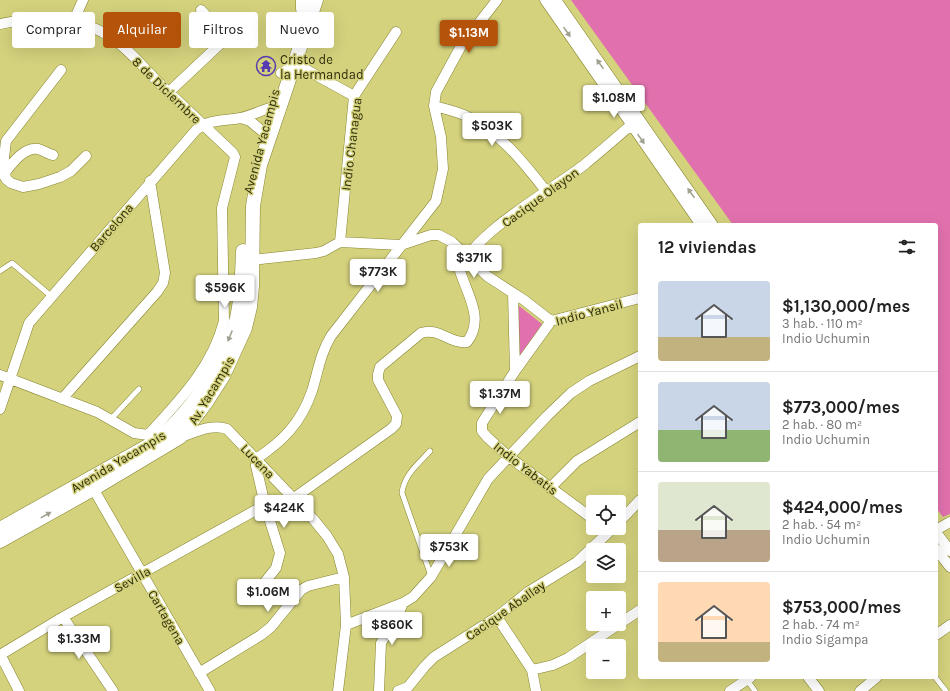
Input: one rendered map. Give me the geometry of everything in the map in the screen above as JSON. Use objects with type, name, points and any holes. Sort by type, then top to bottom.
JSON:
[{"type":"street","points":[[78,12],[83,0]]},
{"type":"street","name":"Av. Yacampis","points":[[0,541],[91,484],[180,437],[208,401],[223,376],[245,328],[252,286],[254,190],[274,106],[316,0]]},
{"type":"street","points":[[261,587],[276,568],[280,553],[265,505],[256,466],[256,459],[286,436],[306,405],[312,391],[319,361],[331,336],[436,201],[441,185],[443,152],[434,106],[436,92],[461,46],[497,0]]},
{"type":"street","points":[[545,0],[701,223]]},
{"type":"street","points":[[556,0],[712,223]]},
{"type":"street","name":"Avenida Yacampis","points":[[287,70],[304,3]]},
{"type":"street","points":[[169,92],[220,44],[224,37],[222,32],[201,10]]},
{"type":"street","name":"8 de Diciembre","points":[[0,24],[12,22]]},
{"type":"street","name":"8 de Diciembre","points":[[95,29],[110,37],[203,124],[233,153],[235,157],[222,208],[224,321],[202,372],[150,439]]},
{"type":"street","name":"Indio Chanagua","points":[[340,242],[354,96],[396,32]]},
{"type":"street","points":[[287,70],[303,68],[354,96]]},
{"type":"street","points":[[2,175],[6,140],[61,70]]},
{"type":"street","points":[[203,124],[241,118],[274,106]]},
{"type":"street","name":"Avenida Yacampis","points":[[0,530],[91,484],[150,439],[167,432],[194,402],[217,365],[237,319],[241,295],[245,198],[248,181],[262,131],[274,106]]},
{"type":"street","points":[[434,106],[465,115],[493,134],[520,158],[546,191]]},
{"type":"street","points":[[241,118],[250,121],[262,131]]},
{"type":"street","name":"Barcelona","points":[[0,409],[4,378],[29,323],[150,182],[203,124]]},
{"type":"street","name":"Cacique Olayon","points":[[294,498],[396,424],[397,416],[378,380],[380,367],[421,333],[427,331],[435,331],[459,343],[467,342],[472,335],[474,311],[472,300],[460,271],[466,256],[481,239],[584,165],[631,125]]},
{"type":"street","points":[[2,175],[28,150],[38,150],[53,155]]},
{"type":"street","points":[[2,175],[11,183],[23,187],[39,184],[60,177],[71,171],[86,156]]},
{"type":"street","points":[[62,399],[157,292],[163,283],[165,273],[150,182]]},
{"type":"street","points":[[252,260],[316,253],[324,251],[340,242],[401,245],[431,235],[439,235],[452,242],[487,276],[513,293],[551,322]]},
{"type":"street","points":[[513,293],[515,371]]},
{"type":"street","name":"Indio Yansil","points":[[515,371],[551,322],[638,299]]},
{"type":"street","points":[[346,625],[403,603],[413,597],[431,577],[478,493],[488,479],[547,416],[571,393],[589,381],[638,357]]},
{"type":"street","name":"Indio Yabatis","points":[[515,371],[482,423],[482,431],[509,457],[586,514]]},
{"type":"street","points":[[4,378],[97,412],[134,433],[150,439]]},
{"type":"street","points":[[550,488],[577,461],[638,423]]},
{"type":"street","name":"Lucena","points":[[180,437],[219,426],[227,430],[294,498],[327,536],[338,554],[344,576],[346,625],[338,691]]},
{"type":"street","name":"Cartagena","points":[[91,484],[210,691]]},
{"type":"street","points":[[626,515],[638,502]]},
{"type":"street","name":"Sevilla","points":[[0,655],[63,616],[265,505]]},
{"type":"street","points":[[938,530],[950,522]]},
{"type":"street","points":[[938,534],[950,551]]},
{"type":"street","name":"Cacique Aballay","points":[[398,691],[408,687],[434,657],[497,617],[528,592],[577,562],[604,535]]},
{"type":"street","points":[[938,552],[950,567]]},
{"type":"street","points":[[199,673],[261,635],[271,627],[301,590],[308,586],[344,576]]},
{"type":"street","points":[[379,691],[381,643],[397,617],[403,603]]},
{"type":"street","points":[[532,670],[553,665],[568,658],[638,611]]},
{"type":"street","points":[[63,616],[113,691]]},
{"type":"street","points":[[497,617],[532,670],[536,691]]},
{"type":"street","points":[[938,634],[950,625]]},
{"type":"street","points":[[0,655],[19,691]]},
{"type":"street","points":[[730,691],[749,679]]},
{"type":"street","points":[[810,679],[819,691]]},
{"type":"street","points":[[864,690],[875,679]]},
{"type":"lane","points":[[0,271],[12,263],[51,296]]},
{"type":"lane","points":[[111,419],[139,389]]},
{"type":"lane","points":[[430,451],[412,470],[403,484],[402,493],[431,577]]},
{"type":"lane","points":[[749,679],[755,691]]},
{"type":"lane","points":[[937,679],[946,691]]},
{"type":"shaded area","points":[[571,0],[950,0],[950,514],[943,517],[938,511],[938,223],[732,223]]},
{"type":"shaded area","points":[[518,305],[542,324],[520,356]]},
{"type":"place","name":"Cristo de la Hermandad","points":[[266,66]]}]
